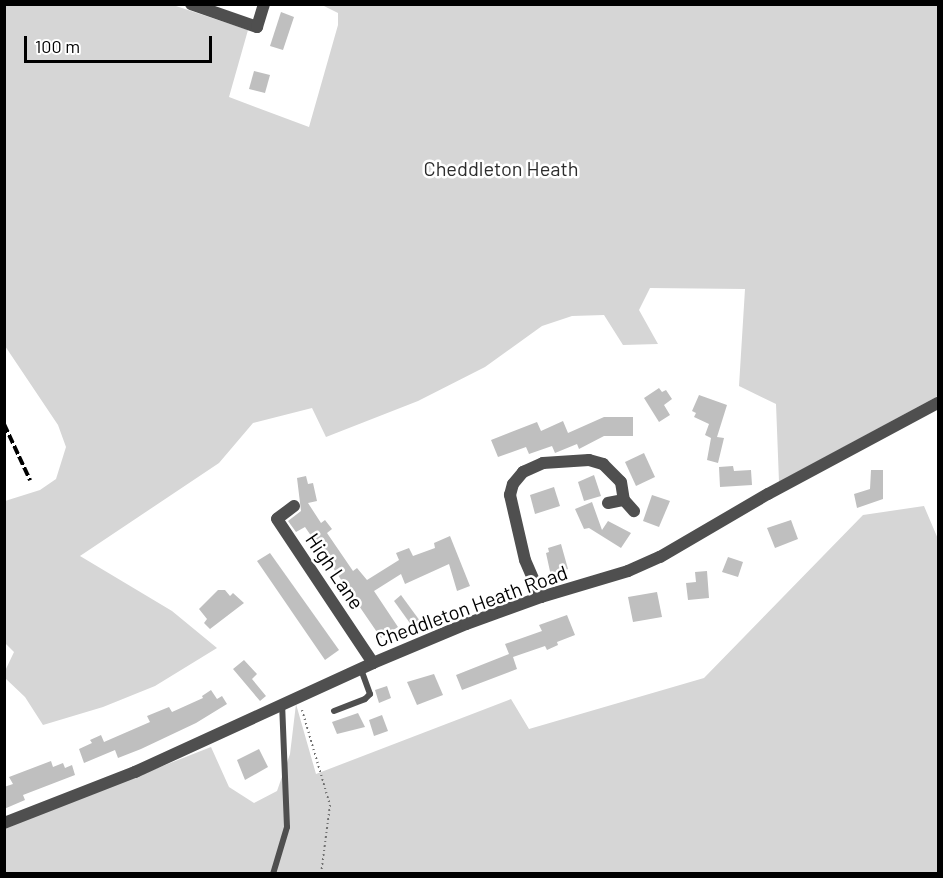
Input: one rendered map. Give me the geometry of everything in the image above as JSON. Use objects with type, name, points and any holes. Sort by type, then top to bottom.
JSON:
[{"type":"street","points":[[191,4],[257,27],[264,4]]},
{"type":"street","name":"Cheddleton Heath Road","points":[[4,823],[135,772],[361,668],[541,597],[628,571],[660,557],[768,494],[939,403]]},
{"type":"street","points":[[541,597],[525,560],[510,495],[513,484],[523,472],[543,463],[589,460],[603,464],[621,482],[624,500],[634,511]]},
{"type":"street","points":[[608,503],[624,500]]},
{"type":"street","name":"High Lane","points":[[294,506],[277,519],[374,663]]},
{"type":"lane","points":[[334,711],[365,699],[370,694],[361,668]]},
{"type":"lane","points":[[273,873],[287,827],[282,704]]},
{"type":"path","points":[[298,697],[330,805],[321,873]]},
{"type":"green space","name":"Cheddleton Heath","points":[[5,5],[173,5],[248,30],[229,97],[309,127],[338,25],[338,13],[322,5],[938,5],[938,396],[779,482],[776,404],[739,386],[745,289],[650,288],[639,310],[658,344],[623,345],[604,315],[572,316],[542,326],[485,367],[418,401],[326,437],[312,408],[253,423],[219,463],[80,556],[172,611],[217,648],[155,686],[103,707],[43,725],[25,697],[5,678],[5,671],[14,652],[5,643],[5,501],[40,490],[56,479],[66,447],[58,425],[5,346]]},
{"type":"green space","points":[[924,506],[938,539],[938,873],[5,874],[5,828],[211,747],[229,787],[254,803],[277,791],[290,754],[296,704],[316,774],[511,699],[529,729],[704,678],[863,515]]},
{"type":"building","points":[[281,12],[294,17],[283,50],[270,46]]},
{"type":"building","points":[[254,71],[270,75],[265,93],[249,89]]},
{"type":"building","points":[[659,388],[662,392],[666,390],[672,399],[664,405],[670,415],[659,422],[644,398]]},
{"type":"building","points":[[699,395],[727,405],[717,437],[724,438],[718,463],[707,460],[711,438],[705,435],[709,424],[694,417],[696,413],[692,411]]},
{"type":"building","points":[[604,417],[633,417],[633,436],[604,436],[579,449],[577,444],[555,453],[552,446],[529,454],[526,447],[498,457],[491,440],[537,422],[541,431],[563,421],[568,433]]},
{"type":"building","points":[[644,453],[655,477],[636,486],[625,462]]},
{"type":"building","points":[[733,466],[734,471],[751,470],[752,485],[720,487],[719,467]]},
{"type":"building","points":[[871,470],[883,470],[883,499],[857,508],[854,494],[870,489]]},
{"type":"building","points":[[594,475],[601,496],[584,501],[578,482]]},
{"type":"building","points":[[306,476],[308,484],[313,483],[317,501],[308,503],[321,523],[325,520],[332,529],[327,533],[353,571],[357,568],[367,580],[399,560],[396,553],[409,548],[413,556],[435,548],[434,543],[450,536],[470,586],[457,591],[449,564],[405,584],[401,574],[374,591],[398,627],[381,638],[305,527],[296,532],[288,521],[301,511],[297,478]]},
{"type":"building","points":[[554,487],[560,506],[535,514],[530,495]]},
{"type":"building","points":[[652,495],[670,501],[659,527],[643,521]]},
{"type":"building","points":[[592,502],[602,530],[608,521],[631,533],[621,548],[589,528],[584,529],[575,509]]},
{"type":"building","points":[[791,520],[798,539],[775,548],[767,528]]},
{"type":"building","points":[[561,544],[568,569],[551,576],[546,553],[549,552],[548,548]]},
{"type":"building","points":[[270,553],[339,650],[325,660],[257,561]]},
{"type":"building","points":[[728,557],[743,562],[738,577],[722,572]]},
{"type":"building","points":[[707,571],[709,598],[688,600],[686,583],[696,582],[695,572]]},
{"type":"building","points":[[218,590],[225,590],[230,596],[233,593],[244,603],[210,629],[204,623],[207,619],[199,609]]},
{"type":"building","points":[[657,592],[662,617],[633,622],[628,597]]},
{"type":"building","points":[[401,595],[420,621],[412,626],[394,601]]},
{"type":"building","points":[[567,615],[575,635],[557,642],[558,645],[547,650],[545,646],[513,657],[517,669],[462,690],[456,675],[509,654],[505,644],[542,631],[539,625]]},
{"type":"building","points":[[244,660],[257,674],[252,679],[266,696],[260,701],[233,669]]},
{"type":"building","points":[[434,674],[443,695],[417,705],[407,682]]},
{"type":"building","points":[[387,686],[391,698],[379,703],[375,690]]},
{"type":"building","points":[[211,690],[217,699],[222,696],[227,704],[196,723],[141,749],[118,758],[115,750],[84,763],[79,749],[92,743],[90,740],[101,735],[104,742],[150,722],[147,716],[169,707],[172,712],[203,698],[202,696]]},
{"type":"building","points":[[358,713],[365,727],[337,734],[332,722]]},
{"type":"building","points":[[382,715],[388,731],[374,736],[369,720]]},
{"type":"building","points":[[259,749],[268,767],[245,780],[237,760]]},
{"type":"building","points":[[51,761],[53,767],[63,763],[65,768],[72,765],[75,775],[23,795],[25,800],[4,809],[4,787],[13,784],[9,777]]},
{"type":"railway","points":[[4,424],[30,480]]}]
